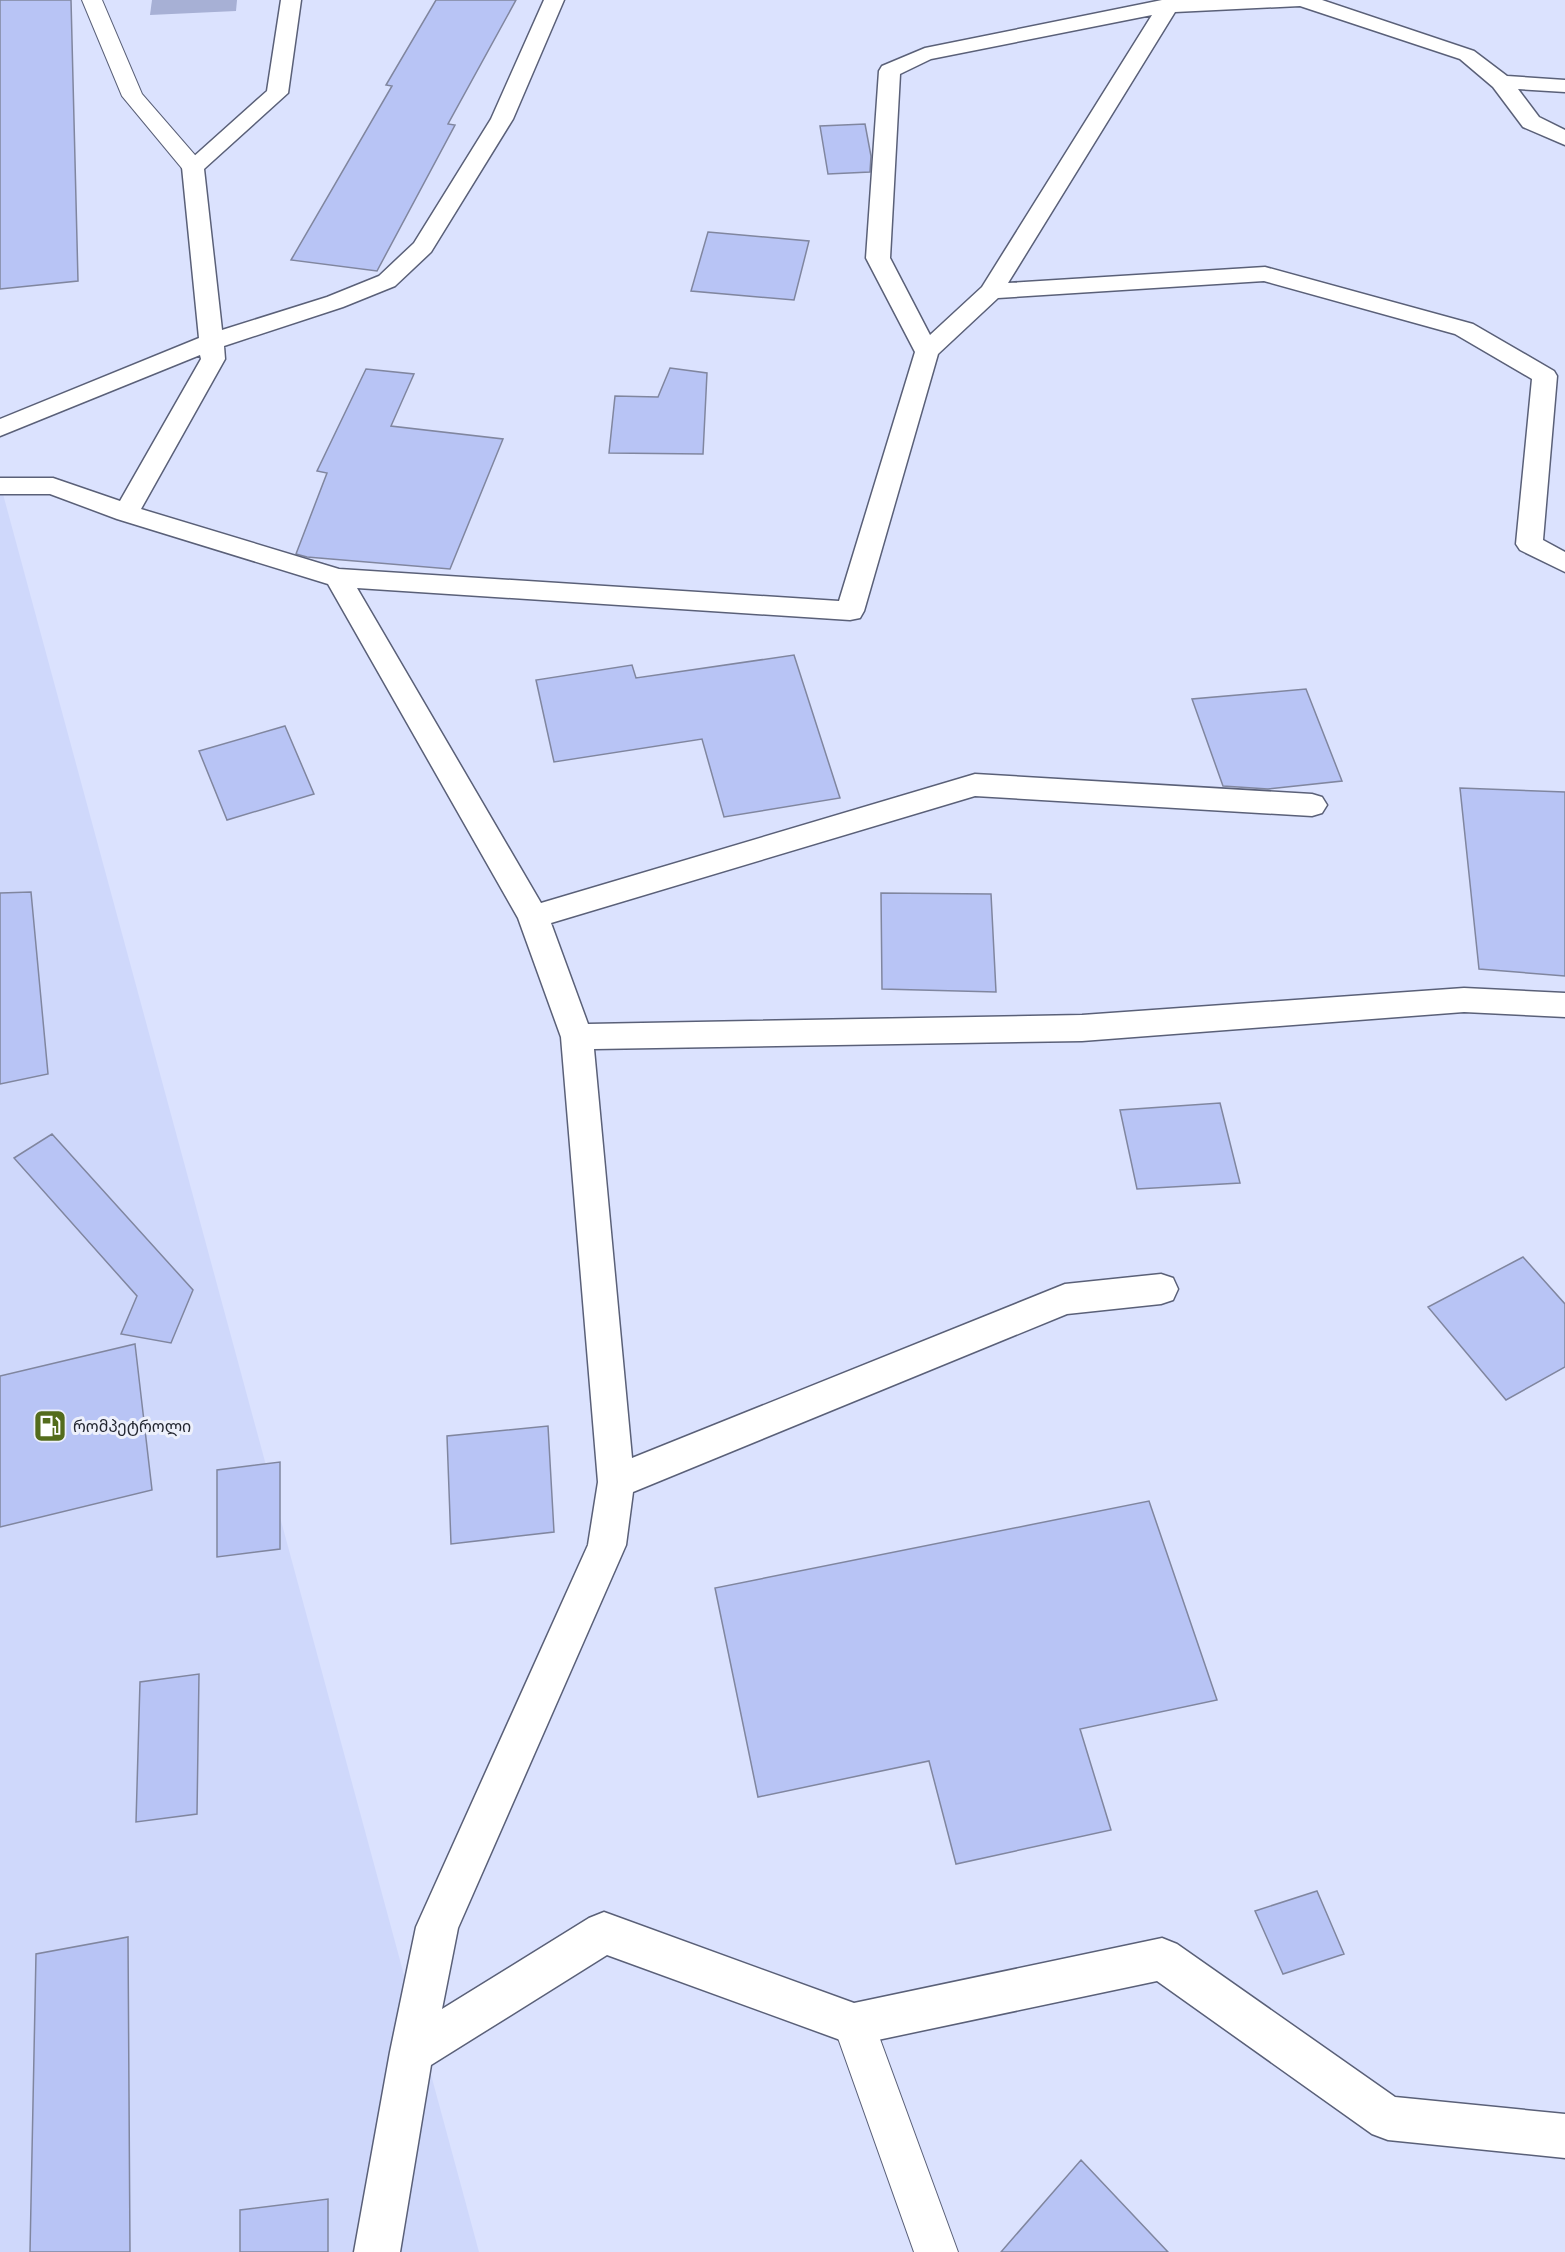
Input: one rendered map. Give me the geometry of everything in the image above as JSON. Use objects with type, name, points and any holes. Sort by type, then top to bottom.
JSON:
[{"type":"street","points":[[126,513],[213,359],[193,167],[277,93],[291,0]]},
{"type":"street","points":[[0,428],[211,342],[335,302],[387,281],[423,247],[502,119],[554,0]]},
{"type":"street","points":[[927,352],[878,258],[890,71],[925,54],[1170,3],[1302,0],[1467,56],[1501,82],[1531,122],[1565,138]]},
{"type":"street","points":[[0,486],[53,486],[126,513],[338,578],[850,611],[927,352],[991,291],[1170,3]]},
{"type":"street","points":[[1501,82],[1565,86]]},
{"type":"street","points":[[991,291],[1265,273],[1464,329],[1545,376],[1529,544],[1565,563]]},
{"type":"street","points":[[338,578],[533,917],[577,1037],[616,1482],[607,1545],[437,1927],[412,2052],[377,2252]]},
{"type":"street","points":[[533,917],[975,785],[1312,805]]},
{"type":"street","points":[[577,1037],[1082,1028],[1464,1000],[1565,1005]]},
{"type":"street","points":[[616,1482],[1065,1299],[1161,1289]]},
{"type":"street","points":[[412,2052],[604,1933],[854,2024],[1162,1959],[1388,2118],[1565,2136]]},
{"type":"lane","points":[[92,0],[132,96],[193,167]]},
{"type":"lane","points":[[854,2024],[936,2252]]},
{"type":"shaded area","points":[[152,0],[237,0],[236,11],[150,15]]},
{"type":"shaded area","points":[[0,483],[479,2252],[0,2252]]},
{"type":"building","points":[[0,0],[71,0],[78,281],[0,289]]},
{"type":"building","points":[[436,0],[516,0],[448,124],[455,125],[377,271],[291,260],[392,86],[386,85]]},
{"type":"building","points":[[865,124],[871,156],[870,172],[828,174],[820,126]]},
{"type":"building","points":[[708,232],[809,241],[794,300],[691,291]]},
{"type":"building","points":[[670,368],[707,373],[703,454],[609,453],[615,396],[658,397]]},
{"type":"building","points":[[366,369],[414,374],[391,426],[503,439],[450,569],[307,557],[296,554],[327,473],[317,471]]},
{"type":"building","points":[[794,655],[840,798],[724,817],[702,739],[554,762],[536,680],[632,665],[636,678]]},
{"type":"building","points":[[1306,689],[1342,781],[1268,789],[1223,786],[1192,699]]},
{"type":"building","points":[[285,726],[314,794],[227,820],[199,751]]},
{"type":"building","points":[[1460,788],[1565,792],[1565,976],[1479,969]]},
{"type":"building","points":[[31,892],[48,1074],[0,1084],[0,893]]},
{"type":"building","points":[[881,893],[991,894],[996,992],[882,989]]},
{"type":"building","points":[[1220,1103],[1240,1183],[1137,1189],[1120,1110]]},
{"type":"building","points":[[52,1134],[193,1290],[171,1343],[121,1334],[137,1296],[14,1158]]},
{"type":"building","points":[[1523,1257],[1565,1304],[1565,1367],[1506,1400],[1428,1307]]},
{"type":"building","points":[[135,1344],[152,1490],[0,1527],[0,1376]]},
{"type":"building","points":[[548,1426],[554,1532],[451,1544],[447,1436]]},
{"type":"building","points":[[280,1462],[280,1549],[217,1557],[217,1470]]},
{"type":"building","points":[[1149,1501],[1217,1700],[1080,1729],[1111,1830],[956,1864],[929,1761],[758,1797],[715,1588]]},
{"type":"building","points":[[199,1674],[197,1814],[136,1822],[140,1682]]},
{"type":"building","points":[[1317,1891],[1344,1954],[1283,1974],[1255,1911]]},
{"type":"building","points":[[128,1937],[130,2252],[30,2252],[36,1954]]},
{"type":"building","points":[[1081,2160],[1168,2252],[1001,2252]]},
{"type":"building","points":[[328,2199],[328,2252],[240,2252],[240,2210]]},
{"type":"place","name":"რომპეტროლი","points":[[50,1426]]}]
